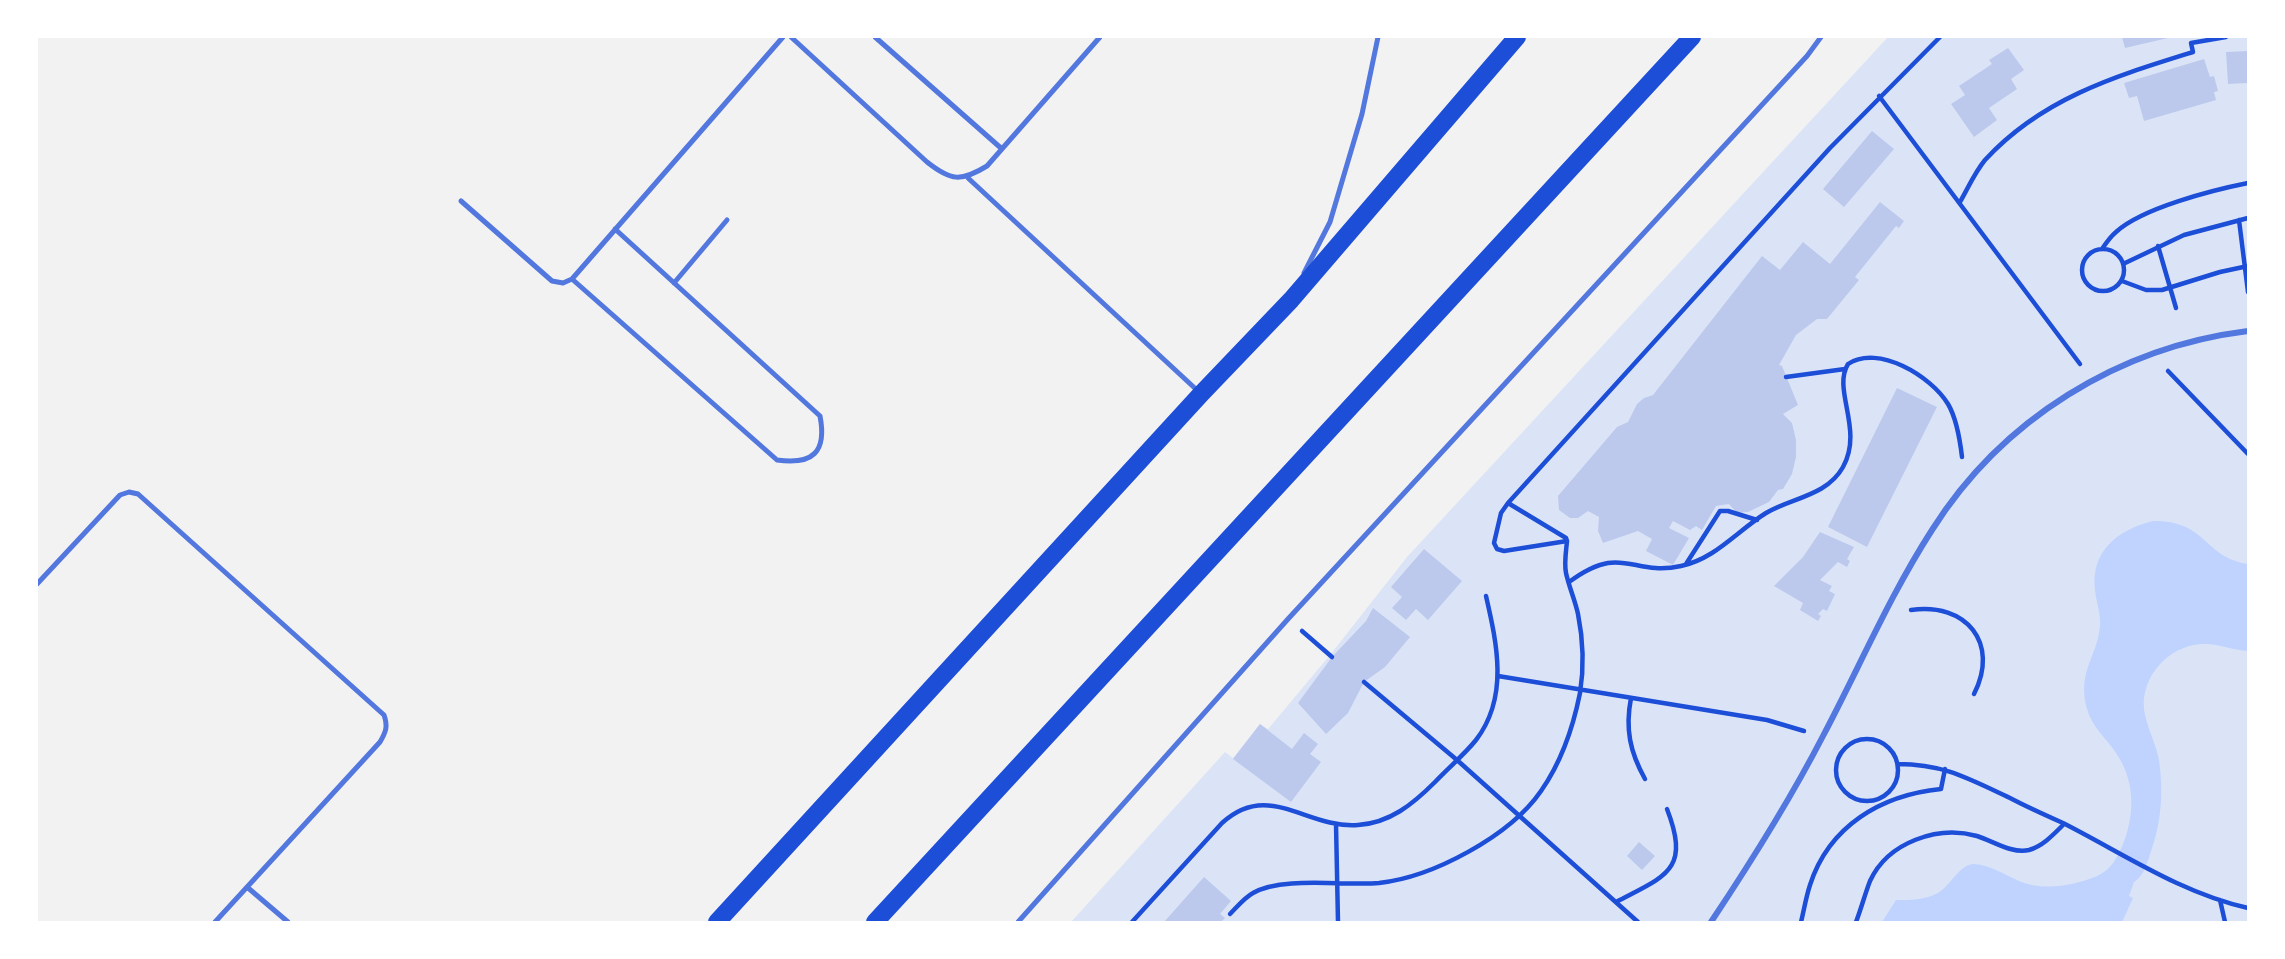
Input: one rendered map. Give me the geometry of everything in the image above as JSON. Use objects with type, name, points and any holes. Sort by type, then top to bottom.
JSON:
[{"type":"main road","points":[[717,922],[1201,394],[1291,300],[1517,37]]},
{"type":"main road","points":[[875,922],[1692,37]]},
{"type":"street","points":[[1712,922],[1822,739],[1933,527],[1980,467],[2017,432],[2067,394],[2091,380],[2151,352],[2187,341],[2248,331]]},
{"type":"lane","points":[[461,201],[552,281],[563,283],[572,279],[783,37]]},
{"type":"lane","points":[[791,37],[945,176],[968,178],[987,166],[1100,37]]},
{"type":"lane","points":[[875,37],[1002,149]]},
{"type":"lane","points":[[1291,300],[1330,222],[1363,114],[1378,37]]},
{"type":"lane","points":[[1018,922],[1288,619],[1807,56],[1821,37]]},
{"type":"lane","points":[[968,178],[1201,394]]},
{"type":"lane","points":[[674,283],[727,220]]},
{"type":"lane","points":[[572,279],[777,460],[797,463],[815,454],[824,436],[820,416],[615,229]]},
{"type":"lane","points":[[37,584],[120,495],[129,492],[138,494],[384,715],[387,724],[380,741],[215,922]]},
{"type":"lane","points":[[247,887],[288,922]]},
{"type":"path","points":[[1567,541],[1504,551],[1497,549],[1494,543],[1498,523],[1508,503],[1879,96],[1940,37]]},
{"type":"path","points":[[1960,202],[1983,162],[2027,123],[2051,107],[2109,78],[2193,52],[2191,43],[2226,37]]},
{"type":"path","points":[[1879,96],[2091,380]]},
{"type":"path","points":[[2102,249],[2116,231],[2143,216],[2200,194],[2248,183]]},
{"type":"path","points":[[2123,264],[2184,235],[2248,218]]},
{"type":"path","points":[[2239,219],[2248,292]]},
{"type":"path","points":[[2158,246],[2176,308]]},
{"type":"path","points":[[2093,250],[2111,250],[2119,256],[2123,264],[2122,281],[2115,288],[2098,291],[2085,281],[2081,273],[2087,256],[2093,250]]},
{"type":"path","points":[[2122,281],[2146,290],[2170,288],[2207,275],[2246,267]]},
{"type":"path","points":[[2151,352],[2248,454]]},
{"type":"path","points":[[1569,582],[1585,570],[1610,561],[1665,568],[1704,559],[1769,512],[1828,485],[1842,469],[1850,450],[1851,429],[1842,376],[1848,364],[1861,358],[1887,360],[1902,366],[1928,382],[1948,403],[1962,456],[1962,489]]},
{"type":"path","points":[[1786,377],[1845,369]]},
{"type":"path","points":[[1230,914],[1252,894],[1265,888],[1292,884],[1379,883],[1440,867],[1467,853],[1518,815],[1539,793],[1555,769],[1566,744],[1580,690],[1580,631],[1565,566],[1567,541],[1564,536],[1508,503]]},
{"type":"path","points":[[1686,565],[1720,511],[1757,520]]},
{"type":"path","points":[[1132,922],[1222,822],[1245,807],[1273,804],[1336,824],[1356,825],[1375,822],[1409,807],[1457,760],[1485,725],[1496,693],[1498,676],[1496,641],[1486,596]]},
{"type":"path","points":[[1886,614],[1930,607],[1943,609],[1966,622],[1980,644],[1983,657],[1983,670],[1974,694]]},
{"type":"path","points":[[1288,619],[1332,657]]},
{"type":"path","points":[[1498,676],[1767,720],[1804,731],[1841,752]]},
{"type":"path","points":[[1364,682],[1457,760],[1638,922]]},
{"type":"path","points":[[1631,698],[1627,730],[1635,762],[1645,779]]},
{"type":"path","points":[[1801,922],[1810,885],[1828,847],[1854,821],[1886,799],[1898,776],[1898,764],[1885,744],[1861,739],[1841,752],[1836,764],[1836,776],[1841,787],[1850,796],[1861,800],[1873,801],[1886,799],[1922,791],[1941,789],[1945,769]]},
{"type":"path","points":[[1898,764],[1918,764],[1945,769],[2064,824],[2162,877],[2248,908]]},
{"type":"path","points":[[1616,902],[1658,879],[1674,862],[1677,838],[1667,809]]},
{"type":"path","points":[[1336,824],[1338,922]]},
{"type":"path","points":[[1856,922],[1870,881],[1881,863],[1909,842],[1945,833],[1973,835],[2019,851],[2030,850],[2040,845],[2064,824]]},
{"type":"path","points":[[2220,900],[2225,922]]},
{"type":"shaded area","points":[[1888,37],[2248,37],[2248,922],[1071,922],[1225,752],[1233,758],[1260,724],[1268,729],[1407,557]]},
{"type":"water","points":[[2153,521],[2184,526],[2222,554],[2248,564],[2248,651],[2207,644],[2189,646],[2168,657],[2152,674],[2144,697],[2144,709],[2159,760],[2160,814],[2148,860],[2144,871],[2134,882],[2129,896],[2133,898],[2123,920],[1882,922],[1896,900],[1912,900],[1938,893],[1969,865],[1986,866],[2028,884],[2048,886],[2068,885],[2088,879],[2103,873],[2115,860],[2128,828],[2131,795],[2122,763],[2092,721],[2087,709],[2084,684],[2100,626],[2095,576],[2097,564],[2109,544],[2129,530]]},
{"type":"building","points":[[2122,37],[2168,37],[2168,38],[2125,48]]},
{"type":"building","points":[[2008,48],[2024,70],[2011,79],[2017,89],[1989,108],[1997,120],[1974,137],[1951,104],[1965,95],[1959,86],[1992,64],[1989,60]]},
{"type":"building","points":[[2248,51],[2248,83],[2228,84],[2226,52]]},
{"type":"building","points":[[2204,59],[2210,77],[2214,76],[2218,91],[2214,92],[2216,100],[2144,121],[2137,96],[2129,98],[2124,83]]},
{"type":"building","points":[[1872,131],[1894,149],[1844,207],[1823,189]]},
{"type":"building","points":[[1880,202],[1904,221],[1899,228],[1896,226],[1855,277],[1859,280],[1827,319],[1817,319],[1796,335],[1779,365],[1782,366],[1798,405],[1783,414],[1792,423],[1796,457],[1792,474],[1783,489],[1778,490],[1769,502],[1748,512],[1737,513],[1729,504],[1716,506],[1702,530],[1696,526],[1690,530],[1673,521],[1669,528],[1689,538],[1673,565],[1646,551],[1652,539],[1638,531],[1603,543],[1598,531],[1599,517],[1588,511],[1578,518],[1570,518],[1559,510],[1558,496],[1617,427],[1628,422],[1637,404],[1653,395],[1762,256],[1780,270],[1803,242],[1830,264]]},
{"type":"building","points":[[1897,388],[1937,407],[1867,547],[1828,527]]},
{"type":"building","points":[[1820,532],[1854,547],[1847,559],[1850,561],[1847,567],[1838,562],[1820,580],[1832,586],[1829,591],[1835,594],[1827,611],[1823,609],[1818,614],[1821,616],[1818,621],[1800,610],[1803,603],[1774,586],[1803,557]]},
{"type":"building","points":[[1424,549],[1462,581],[1428,620],[1416,609],[1406,620],[1392,608],[1402,597],[1391,587]]},
{"type":"building","points":[[1373,608],[1410,637],[1385,667],[1364,682],[1348,713],[1326,734],[1298,703],[1332,657],[1366,621]]},
{"type":"building","points":[[1260,724],[1292,749],[1304,733],[1318,744],[1310,754],[1321,762],[1291,802],[1233,759]]},
{"type":"building","points":[[1639,842],[1655,856],[1642,870],[1627,856]]},
{"type":"building","points":[[1204,877],[1231,901],[1220,914],[1225,918],[1221,922],[1164,922]]}]
